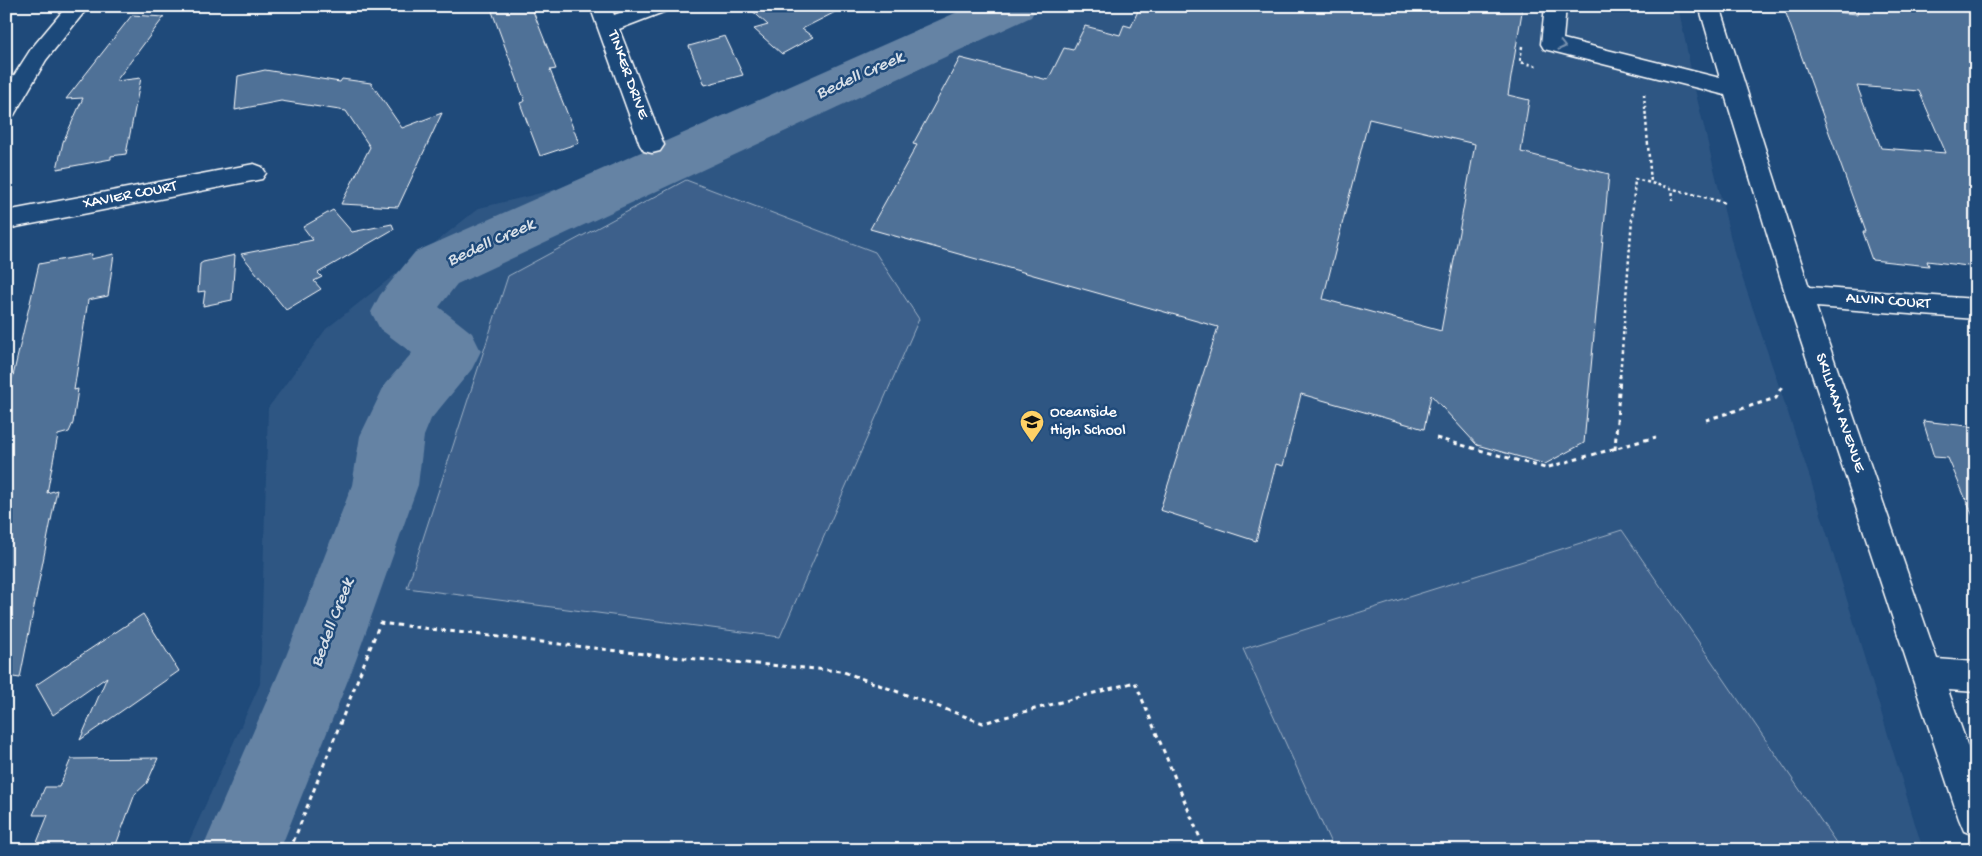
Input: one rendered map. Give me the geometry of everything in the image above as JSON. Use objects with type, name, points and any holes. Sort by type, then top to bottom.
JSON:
[{"type":"street","points":[[6,108],[26,70],[79,6]]},
{"type":"street","points":[[604,15],[659,6]]},
{"type":"street","points":[[1556,6],[1552,44],[1734,89]]},
{"type":"street","name":"SKILLMAN AVENUE","points":[[1709,6],[1800,296],[1976,818]]},
{"type":"street","name":"TINKER DRIVE","points":[[604,15],[652,145]]},
{"type":"street","name":"XAVIER COURT","points":[[6,220],[254,173]]},
{"type":"street","name":"ALVIN COURT","points":[[1800,296],[1976,309]]},
{"type":"street","points":[[1927,673],[1976,677]]},
{"type":"path","points":[[1644,90],[1651,183]]},
{"type":"path","points":[[1615,450],[1635,179],[1726,203]]},
{"type":"path","points":[[1672,201],[1673,189]]},
{"type":"path","points":[[1706,420],[1776,398],[1782,386]]},
{"type":"path","points":[[1436,438],[1545,468],[1656,437]]},
{"type":"path","points":[[290,850],[380,623],[661,656],[841,671],[983,724],[1135,682],[1205,850]]},
{"type":"shaded area","name":"Oceanside High School","points":[[1052,6],[1678,6],[1696,94],[1735,256],[1810,478],[1923,850],[185,850],[260,684],[268,408],[326,329],[479,208],[656,165],[883,84]]},
{"type":"shaded area","points":[[686,180],[875,252],[919,319],[780,637],[407,588],[508,276]]},
{"type":"shaded area","points":[[1622,530],[1841,850],[1334,850],[1243,649]]},
{"type":"building","points":[[490,6],[531,6],[556,69],[550,70],[579,143],[540,156],[520,103],[525,101]]},
{"type":"building","points":[[747,6],[847,6],[802,29],[813,37],[782,54],[754,29],[768,25]]},
{"type":"building","points":[[1140,6],[1523,6],[1508,95],[1529,100],[1521,152],[1609,174],[1584,443],[1545,464],[1477,445],[1431,395],[1424,429],[1301,394],[1283,466],[1276,464],[1256,541],[1160,510],[1218,327],[870,229],[917,145],[913,144],[960,58],[1048,80],[1064,48],[1073,50],[1085,26],[1120,35],[1124,25],[1131,27]],"holes":[[[1369,119],[1475,144],[1441,331],[1323,299]]]},
{"type":"building","points":[[1859,6],[1976,6],[1976,267],[1927,261],[1929,266],[1872,260],[1862,232],[1865,232],[1784,8],[1858,14]],"holes":[[[1857,86],[1919,91],[1946,153],[1881,148]]]},
{"type":"building","points":[[132,15],[164,17],[116,81],[141,78],[126,154],[111,156],[111,159],[57,169],[63,142],[83,98],[66,99]]},
{"type":"building","points":[[725,36],[743,75],[705,85],[689,46]]},
{"type":"building","points":[[265,70],[340,82],[342,79],[371,83],[402,128],[442,113],[398,207],[341,204],[370,147],[346,111],[281,101],[235,110],[238,76]]},
{"type":"building","points":[[333,210],[352,232],[392,224],[394,229],[318,273],[322,277],[314,281],[321,289],[286,310],[241,254],[313,240],[303,227]]},
{"type":"building","points":[[92,254],[91,259],[114,254],[108,296],[88,300],[74,390],[78,389],[73,423],[69,432],[58,435],[47,493],[57,490],[20,678],[6,676],[6,406],[39,264]]},
{"type":"building","points":[[235,255],[232,300],[203,306],[205,291],[198,292],[200,264]]},
{"type":"building","points":[[1923,421],[1976,427],[1976,523],[1948,458],[1934,457]]},
{"type":"building","points":[[143,614],[179,671],[80,740],[107,677],[53,715],[36,685]]},
{"type":"building","points":[[158,758],[147,783],[135,794],[114,850],[34,850],[48,815],[33,815],[45,787],[59,787],[71,759]]},
{"type":"waterway","name":"Bedell Creek","points":[[241,850],[320,660],[385,485],[392,436],[407,403],[450,351],[432,334],[401,312],[436,268],[1014,6]]},
{"type":"place","name":"Oceanside High School","points":[[1032,443]]}]
